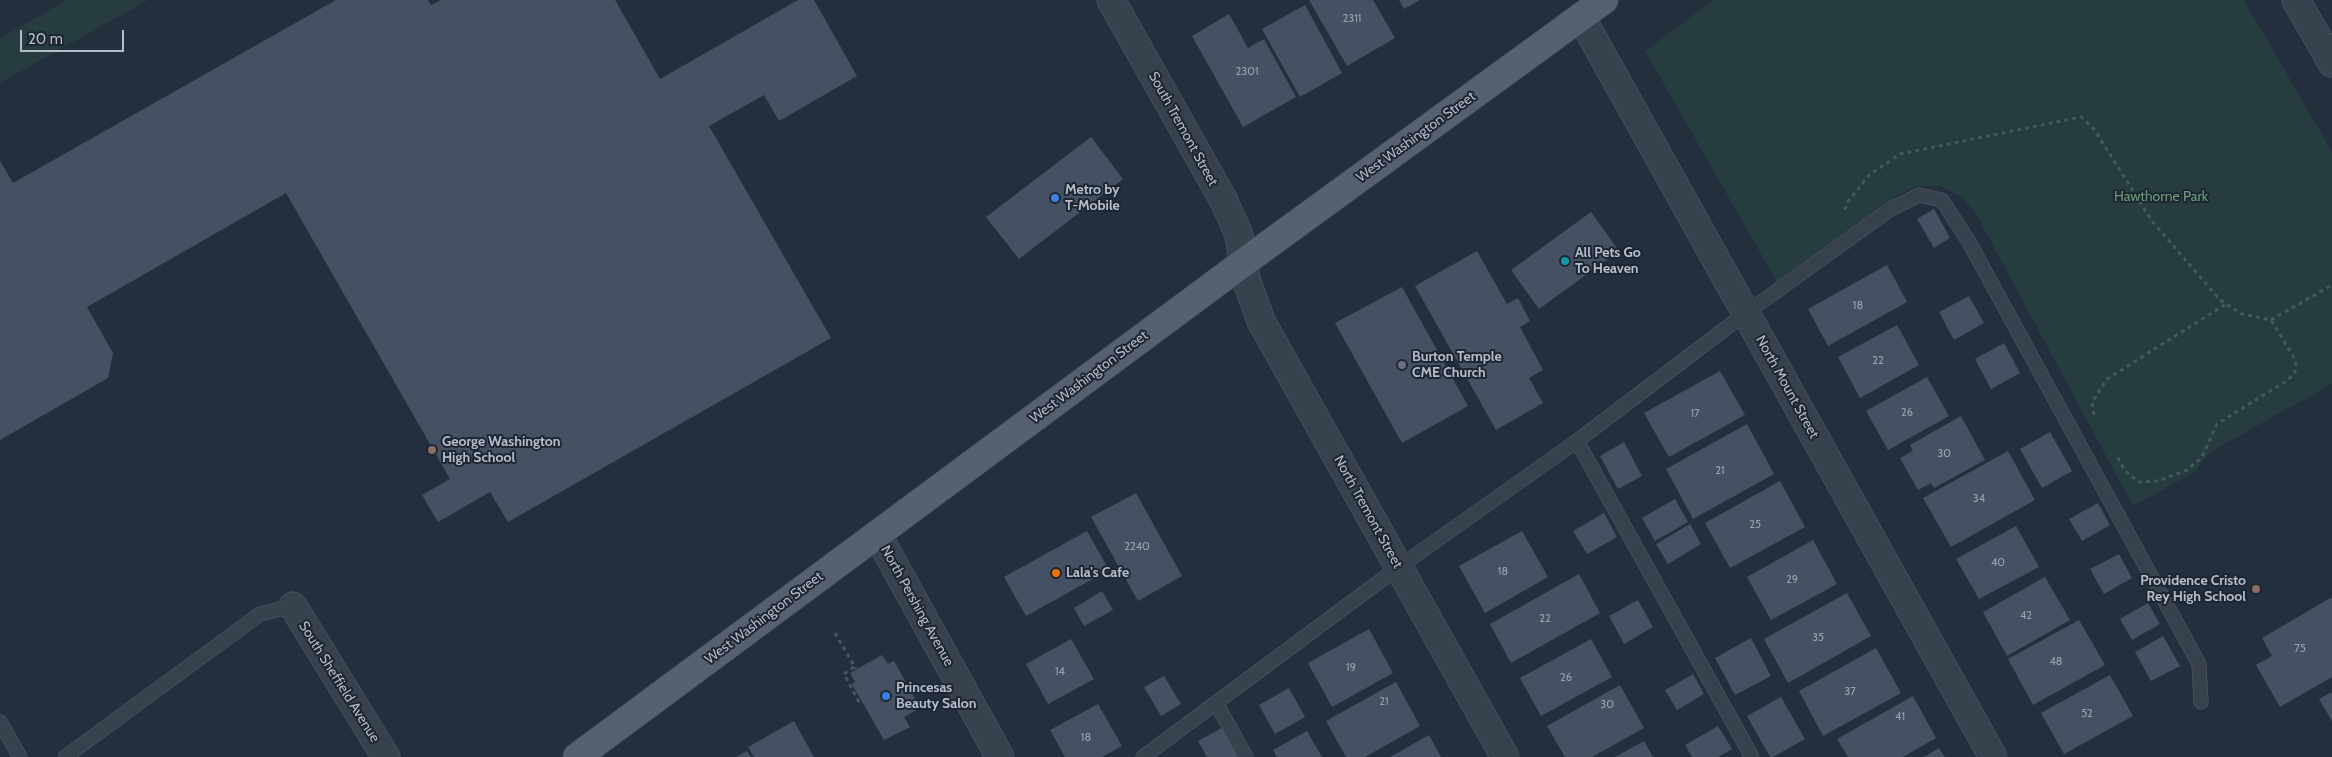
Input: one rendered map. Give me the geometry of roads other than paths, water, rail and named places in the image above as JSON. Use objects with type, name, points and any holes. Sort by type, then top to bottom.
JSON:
[{"type":"main road","name":"West Washington Street","points":[[577,757],[1243,262],[1604,0]]},
{"type":"street","name":"South Tremont Street","points":[[1111,0],[1224,201],[1239,234],[1243,262]]},
{"type":"street","points":[[2296,0],[2332,64]]},
{"type":"street","name":"North Mount Street","points":[[1581,17],[1993,757]]},
{"type":"street","name":"North Tremont Street","points":[[1243,262],[1251,296],[1261,322],[1504,757]]},
{"type":"street","name":"North Pershing Avenue","points":[[876,534],[1000,757]]},
{"type":"street","name":"South Sheffield Avenue","points":[[293,606],[386,757]]},
{"type":"lane","points":[[1143,757],[1399,567],[1577,441],[1746,313],[1891,209],[1919,195],[1942,200],[1969,242],[2200,664],[2201,702]]},
{"type":"lane","points":[[1577,441],[1752,757]]},
{"type":"lane","points":[[65,757],[260,614],[293,606]]},
{"type":"lane","points":[[1216,703],[1246,757]]},
{"type":"lane","points":[[0,722],[20,757]]},
{"type":"place","name":"Metro by T-Mobile","points":[[1055,198]]},
{"type":"place","name":"All Pets Go To Heaven","points":[[1565,261]]},
{"type":"place","name":"Burton Temple CME Church","points":[[1402,365]]},
{"type":"place","name":"George Washington High School","points":[[432,450]]},
{"type":"place","name":"Lala's Cafe","points":[[1056,573]]},
{"type":"place","name":"Providence Cristo Rey High School","points":[[2256,589]]},
{"type":"place","name":"Princesas Beauty Salon","points":[[886,696]]},
{"type":"park label","name":"Hawthorne Park","points":[[2161,197]]}]
